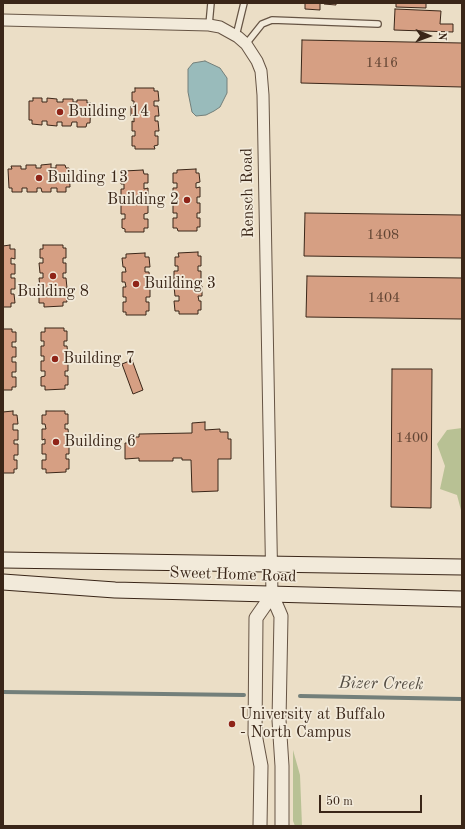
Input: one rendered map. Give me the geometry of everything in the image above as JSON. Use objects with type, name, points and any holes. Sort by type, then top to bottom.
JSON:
[{"type":"main road","name":"Sweet Home Road","points":[[3,560],[462,567]]},
{"type":"main road","name":"Sweet Home Road","points":[[3,582],[115,590],[462,599]]},
{"type":"street","name":"Rensch Road","points":[[3,20],[209,25],[220,27],[236,36],[246,44],[258,62],[263,88],[272,595],[281,616],[279,720],[282,766],[282,826]]},
{"type":"street","points":[[260,826],[261,766],[255,734],[256,618],[272,595]]},
{"type":"lane","points":[[209,25],[211,3]]},
{"type":"lane","points":[[236,36],[244,3]]},
{"type":"lane","points":[[246,44],[262,24],[272,20],[378,24]]},
{"type":"green space","points":[[462,428],[462,514],[457,495],[440,489],[445,466],[437,444],[447,430]]},
{"type":"green space","points":[[293,750],[300,775],[302,826],[295,826],[293,821]]},
{"type":"water","points":[[205,61],[220,68],[227,78],[227,93],[220,107],[206,115],[196,116],[192,112],[188,92],[188,69],[193,63]]},
{"type":"building","points":[[305,3],[320,3],[320,10],[305,9]]},
{"type":"building","points":[[336,3],[336,5],[324,4]]},
{"type":"building","points":[[396,3],[426,3],[426,8],[396,7]]},
{"type":"building","points":[[395,9],[441,11],[440,24],[453,24],[453,32],[394,30]]},
{"type":"building","points":[[302,40],[462,43],[462,87],[301,83]]},
{"type":"building","points":[[135,88],[154,88],[154,91],[158,91],[159,101],[154,101],[154,106],[158,106],[159,116],[155,116],[155,121],[158,121],[159,131],[155,131],[155,136],[158,136],[158,145],[154,146],[155,149],[135,149],[135,146],[132,146],[132,136],[135,136],[135,131],[132,131],[132,121],[134,122],[134,116],[131,116],[131,106],[134,106],[134,101],[132,101],[132,92],[135,92]]},
{"type":"building","name":"Building 14","points":[[33,98],[42,98],[42,102],[47,102],[47,98],[57,99],[57,102],[63,102],[63,99],[73,99],[73,102],[77,102],[77,100],[87,100],[87,103],[91,103],[90,123],[87,123],[86,127],[77,127],[77,122],[72,122],[71,126],[62,126],[62,122],[57,122],[57,126],[47,125],[47,121],[42,121],[42,125],[32,124],[32,120],[29,120],[29,101],[33,101]]},
{"type":"building","name":"Building 13","points":[[51,164],[51,168],[56,168],[56,165],[65,165],[66,168],[69,168],[70,187],[66,187],[66,192],[57,192],[57,188],[51,188],[51,192],[42,192],[41,188],[37,188],[37,192],[27,192],[27,188],[22,188],[22,192],[12,192],[12,188],[9,188],[8,169],[12,169],[11,166],[21,166],[21,169],[26,169],[26,165],[36,165],[36,168],[41,168],[41,165]]},
{"type":"building","name":"Building 2","points":[[196,169],[196,173],[199,173],[200,182],[196,183],[196,188],[200,187],[200,197],[197,197],[197,203],[200,203],[200,213],[197,213],[197,218],[200,218],[200,227],[197,227],[197,231],[178,231],[177,228],[173,228],[173,218],[177,218],[177,213],[173,213],[173,203],[177,203],[177,198],[173,198],[173,188],[177,188],[177,183],[173,183],[173,173],[177,173],[177,170]]},
{"type":"building","points":[[143,170],[144,174],[148,174],[148,183],[144,183],[144,189],[148,188],[148,198],[144,198],[144,203],[148,203],[148,213],[144,214],[144,219],[148,219],[148,228],[144,228],[144,232],[125,232],[125,229],[122,228],[122,219],[125,219],[125,214],[121,214],[121,204],[124,204],[124,198],[121,199],[121,189],[124,189],[124,184],[121,184],[121,174],[124,174],[124,171]]},
{"type":"building","points":[[305,213],[462,215],[462,258],[304,256]]},
{"type":"building","points":[[10,245],[10,249],[15,249],[15,259],[11,258],[11,264],[15,264],[15,274],[11,274],[11,278],[15,278],[15,289],[11,289],[11,294],[14,294],[15,303],[11,303],[11,307],[3,307],[3,246]]},
{"type":"building","name":"Building 8","points":[[43,245],[63,245],[63,248],[66,248],[66,258],[63,258],[63,263],[66,263],[66,273],[63,273],[63,278],[66,278],[67,288],[64,288],[63,293],[66,293],[67,302],[63,302],[63,306],[44,307],[44,303],[39,303],[39,293],[44,293],[44,288],[40,288],[39,278],[43,278],[43,273],[40,273],[39,263],[43,263],[43,258],[40,258],[40,249],[43,249]]},
{"type":"building","points":[[198,252],[198,256],[201,256],[201,266],[198,266],[198,271],[201,271],[201,280],[198,281],[199,286],[202,286],[202,296],[198,296],[199,301],[201,301],[201,310],[198,310],[198,314],[179,314],[179,311],[175,311],[174,301],[179,301],[179,296],[175,296],[174,286],[178,286],[178,281],[174,281],[174,271],[178,271],[178,266],[175,266],[175,257],[179,257],[178,253]]},
{"type":"building","name":"Building 3","points":[[145,253],[145,257],[149,257],[150,267],[145,267],[145,272],[149,272],[150,282],[146,282],[146,287],[150,287],[150,297],[146,297],[146,302],[149,302],[149,311],[146,311],[146,315],[126,315],[126,312],[123,312],[123,302],[126,302],[126,297],[123,297],[123,287],[126,287],[125,282],[122,282],[122,272],[126,272],[125,267],[123,267],[122,258],[126,258],[126,254]]},
{"type":"building","points":[[307,276],[462,278],[462,319],[306,317]]},
{"type":"building","name":"Building 7","points":[[45,328],[64,328],[64,331],[67,331],[67,341],[64,341],[64,346],[67,346],[68,356],[65,356],[65,361],[68,361],[68,371],[65,371],[65,376],[68,376],[68,385],[65,385],[65,389],[45,390],[45,386],[41,386],[41,377],[45,376],[45,371],[41,371],[41,361],[44,361],[44,356],[41,356],[41,346],[44,346],[44,341],[41,341],[41,332],[45,332]]},
{"type":"building","points":[[3,329],[12,329],[12,332],[16,332],[16,342],[12,342],[12,347],[16,347],[16,357],[12,357],[12,362],[16,362],[16,372],[12,372],[12,377],[16,377],[16,387],[12,387],[12,390],[3,390]]},
{"type":"building","points":[[132,360],[143,390],[133,394],[122,364]]},
{"type":"building","points":[[392,369],[432,369],[431,508],[391,507]]},
{"type":"building","points":[[13,411],[13,415],[17,415],[18,424],[13,424],[13,430],[18,430],[18,440],[14,440],[14,444],[18,444],[18,455],[14,455],[14,460],[17,460],[17,469],[14,469],[14,473],[3,473],[3,412]]},
{"type":"building","name":"Building 6","points":[[46,411],[65,411],[65,414],[68,414],[68,424],[65,424],[65,429],[68,429],[69,439],[66,439],[66,444],[69,444],[69,454],[66,454],[66,459],[69,459],[69,469],[66,469],[66,472],[46,473],[46,469],[42,469],[42,460],[46,460],[46,454],[42,454],[42,444],[45,444],[45,439],[42,440],[42,429],[46,429],[45,424],[42,424],[42,415],[46,415]]},
{"type":"building","points":[[205,422],[205,430],[220,429],[220,432],[228,432],[228,439],[231,439],[231,459],[218,459],[218,491],[192,492],[191,460],[182,460],[182,458],[173,458],[173,461],[139,461],[139,458],[125,459],[125,443],[128,443],[128,437],[139,437],[139,434],[192,433],[192,423]]},
{"type":"waterway","points":[[3,692],[244,695]]},
{"type":"waterway","name":"Bizer Creek","points":[[300,696],[462,699]]},
{"type":"place","name":"Building 14","points":[[60,112]]},
{"type":"place","name":"Building 13","points":[[39,178]]},
{"type":"place","name":"Building 2","points":[[187,200]]},
{"type":"place","name":"Building 8","points":[[53,276]]},
{"type":"place","name":"Building 3","points":[[136,284]]},
{"type":"place","name":"Building 7","points":[[55,359]]},
{"type":"place","name":"Building 6","points":[[56,442]]},
{"type":"place","name":"University at Buffalo - North Campus","points":[[232,724]]}]
